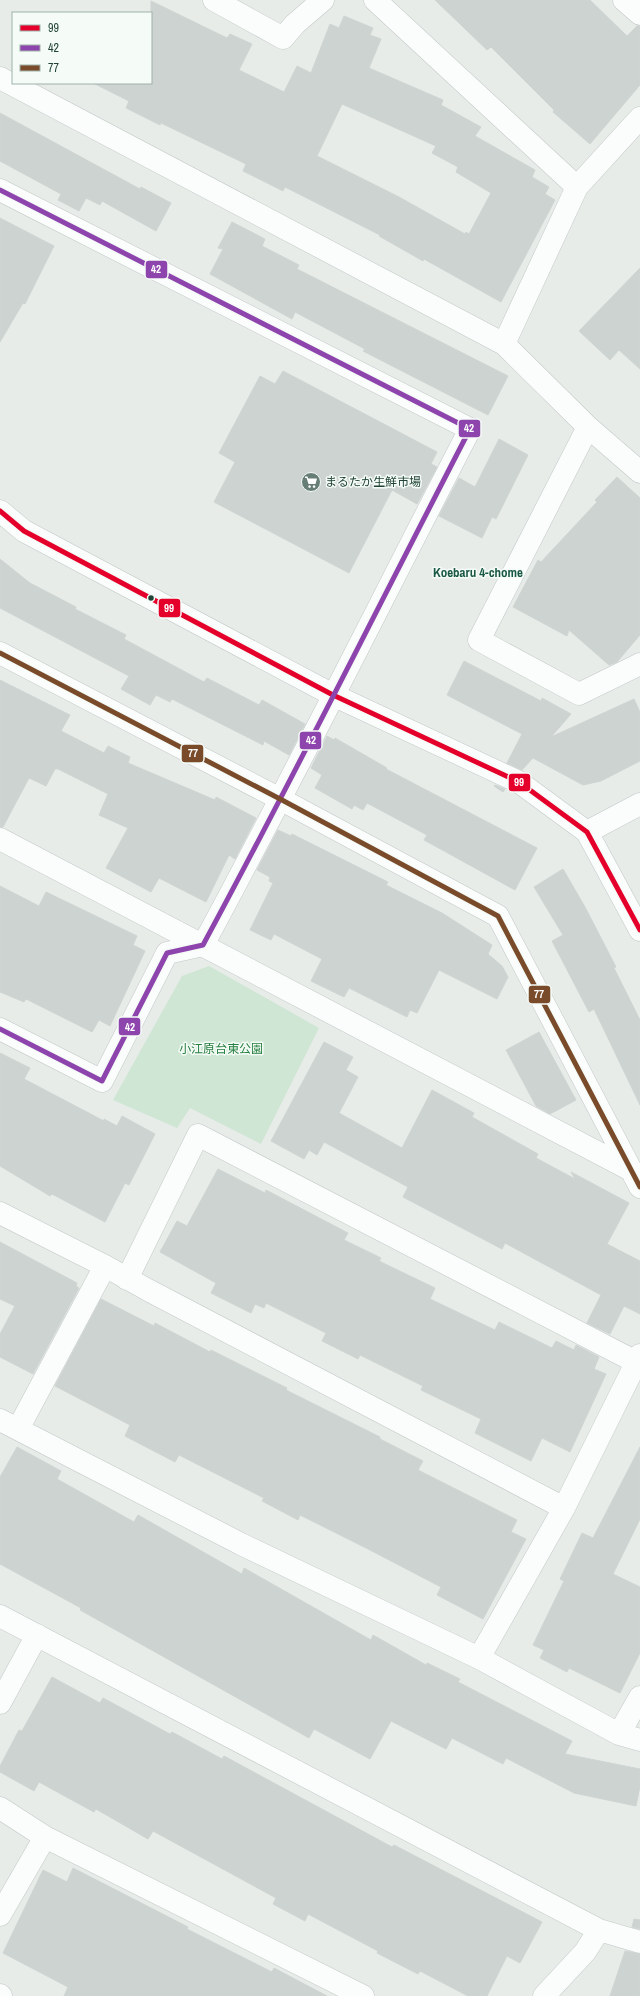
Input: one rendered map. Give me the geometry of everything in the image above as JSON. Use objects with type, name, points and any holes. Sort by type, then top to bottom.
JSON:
[{"type":"street","points":[[214,0],[284,38],[295,24],[323,0]]},
{"type":"street","points":[[375,0],[577,187]]},
{"type":"street","points":[[624,0],[640,14]]},
{"type":"street","points":[[0,78],[504,344],[588,427],[640,472]]},
{"type":"street","points":[[504,344],[577,187],[640,118]]},
{"type":"street","points":[[0,190],[470,429],[333,694],[282,800],[204,945],[166,953],[102,1081],[0,1029]]},
{"type":"street","points":[[588,427],[479,640],[579,694],[640,664]]},
{"type":"street","points":[[0,511],[24,532],[333,694],[519,782],[587,832],[640,930]]},
{"type":"street","points":[[0,653],[282,800],[498,916],[636,1179]]},
{"type":"street","points":[[587,832],[640,804]]},
{"type":"street","points":[[0,839],[204,945],[636,1179]]},
{"type":"street","points":[[127,1279],[198,1135],[638,1359],[564,1508],[479,1658]]},
{"type":"street","points":[[0,1213],[105,1266],[127,1279],[564,1508]]},
{"type":"street","points":[[105,1266],[9,1425],[241,1544],[479,1658],[620,1734],[640,1740]]},
{"type":"street","points":[[0,1616],[599,1930],[640,1942]]},
{"type":"street","points":[[0,1703],[37,1635]]},
{"type":"street","points":[[620,1734],[640,1697]]},
{"type":"street","points":[[0,1808],[45,1837],[363,1996]]},
{"type":"street","points":[[0,1915],[45,1837]]},
{"type":"street","points":[[544,1996],[585,1952],[599,1930]]},
{"type":"green space","name":"小江原台東公園","points":[[209,966],[319,1028],[261,1144],[190,1108],[177,1128],[113,1100],[182,976]]},
{"type":"building","points":[[435,0],[590,0],[627,36],[637,26],[640,26],[640,85],[590,144],[553,112],[554,110],[491,47],[487,50]]},
{"type":"building","points":[[151,1],[227,38],[230,34],[252,44],[239,70],[284,92],[297,66],[311,73],[330,24],[339,28],[344,16],[373,28],[370,35],[381,39],[369,68],[443,100],[441,105],[481,127],[475,136],[535,170],[532,177],[549,187],[545,194],[555,200],[501,302],[424,259],[423,261],[379,236],[380,235],[285,187],[283,191],[243,171],[246,164],[161,123],[160,125],[126,108],[129,101],[95,84],[152,84]],"holes":[[[342,104],[436,146],[432,153],[458,167],[456,172],[491,193],[469,234],[466,232],[465,234],[399,197],[317,156]]]},
{"type":"building","points":[[0,113],[140,189],[141,187],[171,203],[156,231],[102,201],[100,205],[86,198],[79,211],[58,200],[61,194],[0,161]]},
{"type":"building","points":[[0,218],[54,246],[25,304],[23,303],[0,342]]},
{"type":"building","points":[[232,222],[265,239],[262,246],[299,265],[297,269],[508,376],[488,415],[363,351],[365,349],[295,312],[292,319],[210,274],[223,249],[218,248]]},
{"type":"building","points":[[640,268],[640,369],[619,350],[610,360],[579,331]]},
{"type":"building","name":"まるたか生鮮市場","points":[[283,371],[437,452],[431,464],[437,467],[417,504],[392,490],[349,573],[214,502],[235,462],[219,453],[260,376],[275,384]]},
{"type":"building","points":[[499,439],[528,455],[496,519],[492,517],[482,538],[439,516],[459,478],[475,487]]},
{"type":"building","points":[[617,477],[640,498],[640,635],[617,662],[609,665],[569,630],[567,636],[513,607],[538,560],[541,562],[597,502],[595,500]]},
{"type":"building","points":[[0,559],[30,583],[76,607],[75,609],[126,635],[124,639],[204,682],[207,678],[259,705],[262,700],[305,724],[289,755],[264,741],[263,745],[172,699],[170,702],[156,695],[150,705],[121,689],[129,676],[0,608]]},
{"type":"building","points":[[464,661],[541,701],[542,698],[571,714],[551,737],[634,699],[640,712],[640,761],[601,781],[583,785],[533,758],[522,770],[507,763],[522,734],[447,695]]},
{"type":"building","points":[[0,680],[70,715],[61,731],[104,753],[108,746],[130,757],[128,763],[215,800],[216,797],[256,818],[235,859],[229,855],[206,902],[159,878],[151,892],[106,868],[128,828],[99,815],[108,794],[58,769],[55,769],[46,786],[29,778],[3,827],[0,827]]},
{"type":"building","points":[[327,736],[334,740],[335,738],[387,768],[386,769],[537,848],[515,890],[424,840],[427,835],[367,803],[363,810],[354,805],[352,809],[315,788],[322,775],[311,768]]},
{"type":"building","points":[[495,785],[505,789],[503,792],[494,786]]},
{"type":"building","points":[[278,830],[291,836],[292,834],[388,882],[386,885],[442,913],[492,945],[488,954],[502,966],[508,977],[497,999],[439,970],[417,1013],[410,1010],[407,1017],[349,988],[344,997],[311,981],[322,959],[274,934],[271,940],[250,930],[273,883],[269,881],[270,877],[257,870]]},
{"type":"building","points":[[563,869],[585,907],[616,967],[614,968],[640,1020],[640,1105],[594,1009],[589,1012],[552,941],[563,935],[534,887]]},
{"type":"building","points":[[0,886],[39,906],[46,892],[137,936],[133,945],[145,951],[110,1026],[99,1020],[92,1032],[26,999],[24,1002],[0,992]]},
{"type":"building","points":[[539,1032],[576,1100],[550,1114],[536,1106],[506,1050]]},
{"type":"building","points":[[324,1042],[353,1057],[346,1070],[358,1077],[339,1113],[402,1148],[432,1090],[474,1113],[472,1117],[538,1154],[536,1158],[575,1179],[571,1172],[629,1203],[607,1244],[640,1261],[640,1314],[624,1306],[610,1334],[587,1323],[601,1295],[505,1243],[502,1249],[403,1197],[408,1187],[324,1142],[317,1155],[309,1150],[304,1159],[271,1141]]},
{"type":"building","points":[[0,1053],[30,1068],[24,1079],[104,1121],[104,1119],[117,1126],[122,1116],[155,1134],[129,1185],[125,1183],[105,1222],[52,1194],[50,1196],[0,1166]]},
{"type":"building","points":[[218,1169],[265,1193],[266,1190],[348,1233],[344,1240],[381,1258],[379,1261],[435,1288],[430,1299],[495,1330],[499,1322],[552,1348],[556,1341],[574,1350],[576,1345],[599,1357],[594,1369],[606,1374],[570,1452],[542,1438],[531,1461],[475,1433],[481,1419],[421,1390],[423,1386],[360,1355],[358,1359],[322,1341],[326,1333],[266,1303],[264,1308],[255,1304],[251,1313],[211,1293],[216,1283],[160,1252],[177,1221],[187,1226]]},
{"type":"building","points":[[0,1242],[77,1283],[76,1286],[79,1288],[33,1374],[0,1357],[0,1334],[15,1306],[0,1299]]},
{"type":"building","points":[[101,1299],[154,1326],[155,1323],[210,1352],[211,1350],[287,1388],[286,1390],[380,1437],[380,1439],[423,1461],[418,1470],[517,1520],[511,1532],[526,1539],[483,1619],[437,1595],[441,1587],[368,1549],[300,1515],[298,1520],[262,1501],[264,1498],[179,1455],[175,1462],[125,1436],[130,1425],[55,1386]]},
{"type":"building","points":[[17,1447],[61,1471],[57,1479],[134,1522],[138,1515],[242,1574],[244,1568],[371,1640],[373,1635],[426,1665],[427,1663],[460,1679],[458,1682],[572,1741],[565,1754],[640,1769],[640,1786],[636,1806],[574,1793],[506,1758],[503,1764],[452,1738],[446,1749],[391,1721],[370,1759],[314,1729],[309,1738],[80,1610],[81,1608],[0,1564],[0,1477]]},
{"type":"building","points":[[640,1447],[640,1519],[613,1574],[640,1587],[640,1653],[620,1693],[569,1668],[567,1672],[540,1658],[544,1650],[533,1645],[564,1581],[560,1579],[582,1533],[593,1538]]},
{"type":"building","points":[[52,1677],[100,1703],[103,1698],[170,1734],[172,1732],[222,1759],[224,1756],[392,1847],[394,1845],[542,1922],[520,1963],[507,1956],[487,1996],[468,1996],[420,1971],[418,1974],[377,1953],[378,1951],[308,1914],[305,1921],[273,1904],[276,1898],[153,1831],[148,1839],[96,1809],[94,1812],[39,1782],[34,1791],[0,1772],[0,1766],[19,1730],[22,1731]]},
{"type":"building","points":[[73,1868],[188,1927],[187,1929],[272,1972],[274,1968],[327,1996],[64,1996],[68,1987],[3,1953],[43,1870],[67,1882]]},
{"type":"building","points":[[634,1919],[640,1920],[640,1929],[632,1927]]},
{"type":"building","points":[[625,1951],[640,1954],[640,1996],[610,1996]]},
{"type":"transit line","name":"42","points":[[0,190],[470,429],[203,945],[167,953],[102,1081],[0,1029]]},
{"type":"transit line","name":"99","points":[[0,511],[24,531],[333,695],[519,782],[587,832],[640,930]]},
{"type":"transit line","name":"77","points":[[0,653],[282,800],[498,916],[640,1187]]},
{"type":"place","name":"まるたか生鮮市場","points":[[311,482]]},
{"type":"district","name":"Koebaru 4-chome","points":[[478,572]]}]
